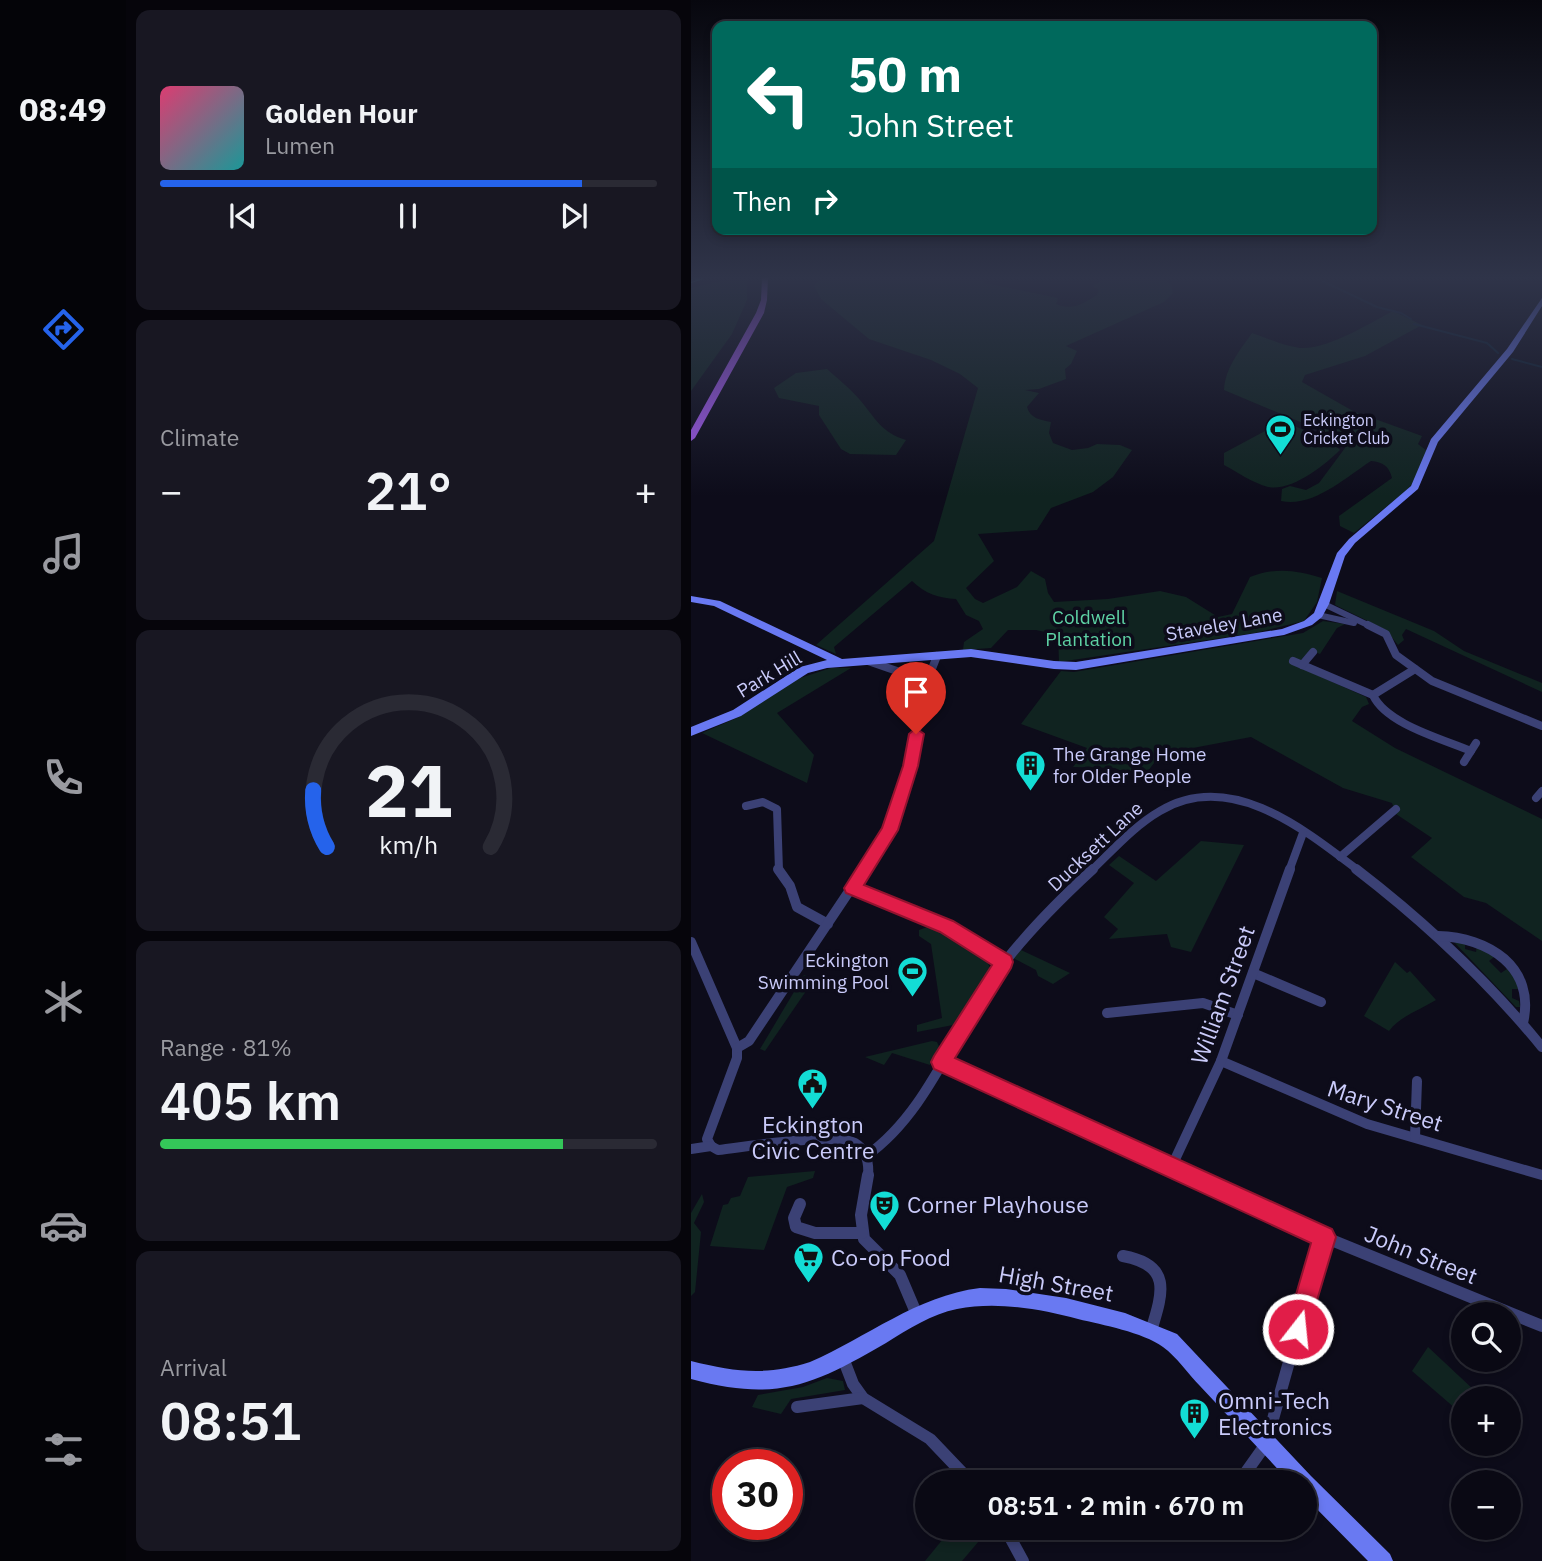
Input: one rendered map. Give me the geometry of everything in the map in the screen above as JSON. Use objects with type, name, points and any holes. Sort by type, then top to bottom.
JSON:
[{"type":"main road","points":[[691,438],[739,351]]},
{"type":"main road","points":[[1318,615],[1340,555],[1352,541],[1415,487],[1434,441],[1509,351]]},
{"type":"main road","name":"Staveley Lane","points":[[868,661],[984,654],[1076,666],[1284,632],[1308,624],[1318,615]]},
{"type":"main road","name":"Park Hill","points":[[839,662],[868,661]]},
{"type":"main road","name":"High Street","points":[[691,1370],[736,1381],[766,1383],[804,1376],[843,1358],[917,1315],[957,1300],[995,1296],[1117,1319],[1170,1341],[1292,1470]]},
{"type":"main road","name":"High Street","points":[[1317,1495],[1383,1561]]},
{"type":"street","points":[[691,599],[716,603],[839,662]]},
{"type":"street","points":[[1324,604],[1386,634],[1396,654],[1439,685],[1542,726]]},
{"type":"street","points":[[1318,615],[1364,624]]},
{"type":"street","points":[[1302,665],[1313,652]]},
{"type":"street","points":[[737,1048],[749,1041],[890,830],[910,766],[924,689],[937,656]]},
{"type":"street","points":[[868,661],[897,671],[924,689]]},
{"type":"street","points":[[1293,661],[1373,695],[1377,706],[1392,716],[1473,747],[1464,762]]},
{"type":"street","name":"Park Hill","points":[[691,732],[737,713],[804,670],[839,662]]},
{"type":"street","points":[[1373,695],[1415,670]]},
{"type":"street","name":"Ducksett Lane","points":[[866,1156],[883,1144],[900,1125],[1004,962],[1065,895],[1147,818],[1170,804],[1200,797],[1233,798],[1254,804],[1340,857],[1438,936],[1523,1023],[1542,1047]]},
{"type":"street","points":[[746,806],[763,802],[777,809],[777,868],[790,886],[797,907],[828,924]]},
{"type":"street","points":[[1340,857],[1396,808]]},
{"type":"street","name":"William Street","points":[[1171,1168],[1221,1061],[1303,833]]},
{"type":"street","points":[[852,888],[946,926],[1004,962]]},
{"type":"street","points":[[1438,936],[1480,942],[1504,962],[1524,986],[1523,1023]]},
{"type":"street","points":[[691,942],[695,962],[737,1048],[737,1058],[707,1139],[711,1146],[718,1150],[853,1142],[866,1156],[868,1175],[861,1222],[862,1233],[871,1250],[899,1274],[917,1315]]},
{"type":"street","points":[[1253,973],[1321,1002]]},
{"type":"street","points":[[1107,1013],[1203,1003],[1238,1015]]},
{"type":"street","name":"Mary Street","points":[[1221,1061],[1342,1114],[1542,1175]]},
{"type":"street","name":"John Street","points":[[941,1062],[1324,1237],[1542,1326]]},
{"type":"street","points":[[1415,1137],[1417,1081]]},
{"type":"street","points":[[691,1149],[711,1146]]},
{"type":"street","points":[[800,1204],[794,1218],[797,1227],[815,1233],[862,1233]]},
{"type":"street","points":[[1248,1470],[1266,1444],[1324,1237]]},
{"type":"street","points":[[1123,1256],[1140,1257],[1150,1262],[1159,1273],[1161,1301],[1151,1331]]},
{"type":"street","points":[[843,1358],[853,1384],[863,1398],[930,1439],[960,1470]]},
{"type":"street","points":[[797,1407],[863,1398]]},
{"type":"street","points":[[1012,1540],[1023,1561]]},
{"type":"green space","points":[[691,351],[720,351],[691,391]]},
{"type":"green space","name":"Coldwell Plantation","points":[[904,351],[1077,351],[1071,364],[1065,369],[1066,379],[1039,389],[1025,390],[1039,393],[1027,407],[1028,411],[1039,419],[1051,422],[1049,433],[1053,443],[1072,450],[1097,444],[1120,445],[1132,450],[1113,477],[1093,492],[1051,508],[1037,530],[978,534],[994,561],[966,588],[975,599],[983,603],[1017,587],[1031,571],[1045,579],[1048,593],[1054,602],[1108,599],[1160,591],[1186,597],[1218,617],[1232,614],[1250,577],[1286,571],[1322,578],[1317,602],[1304,621],[1255,633],[1059,662],[1058,635],[1036,630],[1008,630],[991,648],[963,650],[964,642],[983,629],[979,621],[966,615],[956,599],[933,594],[912,581],[834,647],[836,654],[816,645],[934,541],[978,388],[960,374]]},
{"type":"green space","points":[[1240,351],[1374,351],[1305,375],[1302,382],[1353,411],[1422,436],[1418,444],[1427,451],[1417,478],[1407,490],[1354,533],[1340,526],[1339,516],[1392,478],[1389,470],[1382,464],[1371,461],[1317,496],[1293,502],[1281,501],[1282,489],[1290,486],[1306,490],[1319,483],[1345,448],[1343,440],[1224,390],[1227,374]]},
{"type":"green space","points":[[827,369],[885,429],[906,440],[896,455],[850,454],[841,449],[819,415],[819,406],[779,398],[774,388],[796,373]]},
{"type":"green space","name":"Eckington Cricket Club","points":[[1280,423],[1287,423],[1331,441],[1340,450],[1307,476],[1277,487],[1257,483],[1224,465],[1224,453]]},
{"type":"green space","points":[[1337,591],[1434,631],[1464,651],[1542,683],[1542,692],[1406,629],[1402,635],[1404,640],[1398,645],[1386,630],[1335,605]]},
{"type":"green space","points":[[1323,621],[1345,624],[1337,628],[1320,654],[1310,650],[1301,660],[1290,663],[1366,697],[1369,704],[1362,707],[1352,721],[1395,748],[1542,819],[1542,941],[1486,903],[1464,897],[1411,857],[1432,838],[1396,814],[1392,803],[1343,788],[1251,737],[1161,754],[1141,780],[1115,768],[1073,767],[1087,748],[1021,724],[1061,671],[1074,672],[1303,633]]},
{"type":"green space","points":[[831,668],[851,668],[777,713],[814,755],[807,783],[702,733],[739,717],[797,679]]},
{"type":"green space","points":[[1201,841],[1244,845],[1191,952],[1171,947],[1167,934],[1109,939],[1118,929],[1104,917],[1134,883],[1109,865],[1119,856],[1156,881]]},
{"type":"green space","points":[[930,926],[976,949],[988,963],[990,971],[953,1025],[917,1032],[917,1025],[942,1018],[931,944],[919,936],[919,930]]},
{"type":"green space","points":[[1454,942],[1465,942],[1465,949],[1476,952],[1477,945],[1494,957],[1489,961],[1501,973],[1507,969],[1516,979],[1519,989],[1512,989],[1512,998],[1519,1001],[1520,1007],[1516,1007]]},
{"type":"green space","points":[[1021,950],[1070,973],[1053,984],[1038,976],[1036,970],[1013,958]]},
{"type":"green space","points":[[1395,962],[1407,973],[1410,971],[1436,1000],[1404,1017],[1389,1031],[1364,1016]]},
{"type":"green space","points":[[804,975],[815,978],[765,1051],[760,1049]]},
{"type":"green space","points":[[937,1042],[940,1049],[930,1065],[892,1053],[884,1065],[865,1057]]},
{"type":"green space","points":[[815,1171],[813,1178],[787,1187],[764,1250],[710,1246],[723,1205],[728,1204],[731,1198],[740,1196],[748,1177]]},
{"type":"green space","points":[[702,1194],[704,1202],[694,1223],[701,1232],[695,1292],[691,1296],[691,1213]]},
{"type":"green space","points":[[1428,1347],[1451,1369],[1451,1372],[1455,1372],[1470,1386],[1451,1386],[1451,1405],[1412,1371]]},
{"type":"green space","points":[[827,1378],[843,1381],[845,1390],[791,1399],[781,1414],[752,1407],[758,1395],[803,1387]]},
{"type":"green space","points":[[942,1540],[980,1540],[962,1561],[925,1561]]},
{"type":"waterway","points":[[1512,359],[1542,367]]},
{"type":"place","name":"Eckington Cricket Club","points":[[1280,456]]},
{"type":"place","name":"The Grange Home for Older People","points":[[1030,792]]},
{"type":"place","name":"Eckington Swimming Pool","points":[[912,998]]},
{"type":"place","name":"Eckington Civic Centre","points":[[813,1111]]},
{"type":"place","name":"Corner Playhouse","points":[[884,1232]]},
{"type":"place","name":"Co-op Food","points":[[808,1285]]},
{"type":"place","name":"Omni-Tech Electronics","points":[[1195,1441]]},
{"type":"route","points":[[916,734],[910,766],[890,830],[852,888],[946,926],[1004,962],[941,1062],[1324,1237],[1298,1329]]}]
